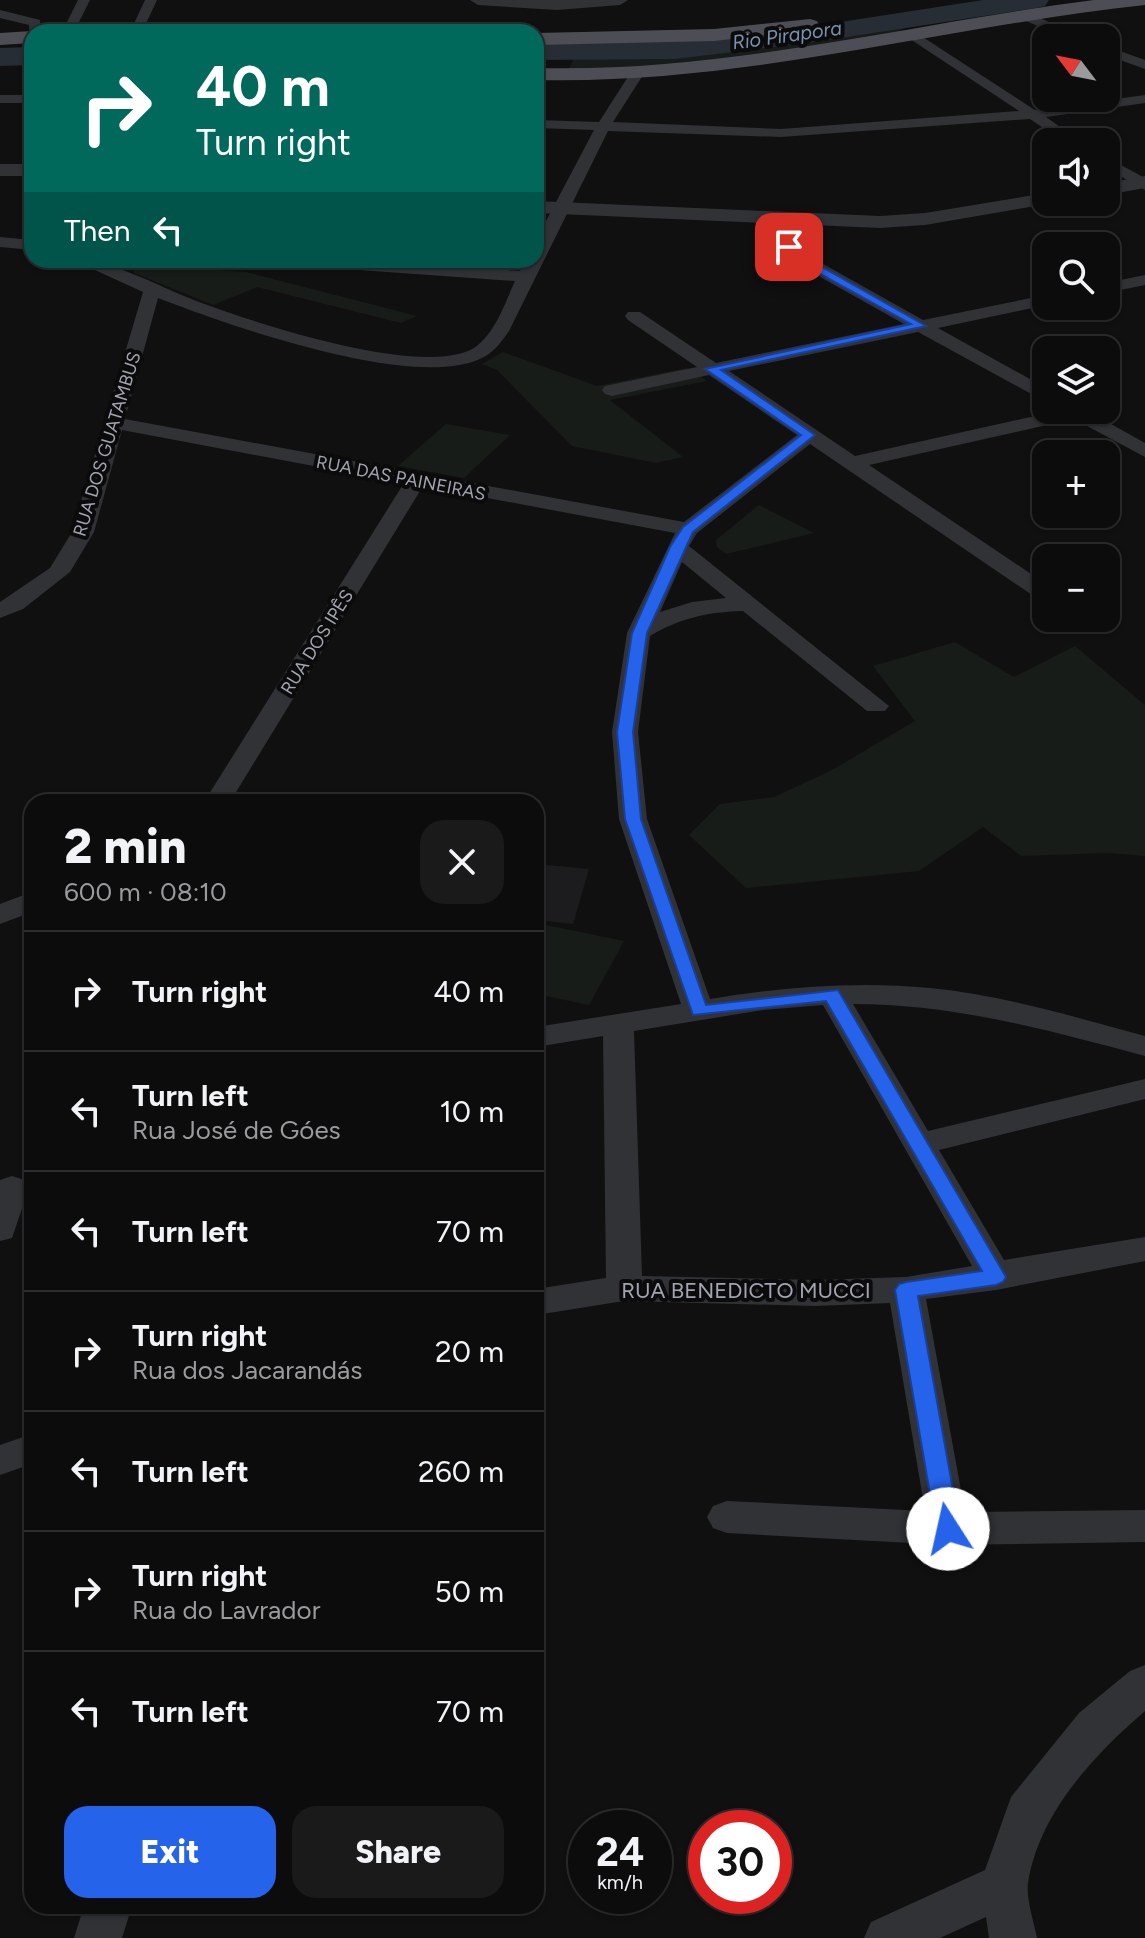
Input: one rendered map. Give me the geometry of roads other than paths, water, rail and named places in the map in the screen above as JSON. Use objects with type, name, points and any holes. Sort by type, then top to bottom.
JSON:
[{"type":"main road","points":[[544,74],[636,75],[726,66],[1023,15],[1145,0]]},
{"type":"main road","points":[[544,39],[714,35],[825,23]]},
{"type":"main road","points":[[0,39],[24,38]]},
{"type":"street","points":[[72,24],[84,0]]},
{"type":"street","points":[[140,24],[151,0]]},
{"type":"street","points":[[478,0],[557,5],[620,0]]},
{"type":"street","points":[[0,14],[27,19],[36,24]]},
{"type":"street","points":[[1023,15],[1044,24]]},
{"type":"street","points":[[912,34],[1051,128]]},
{"type":"street","points":[[1120,45],[1132,42]]},
{"type":"street","points":[[1120,54],[1145,65]]},
{"type":"street","points":[[544,242],[603,127],[636,75]]},
{"type":"street","points":[[0,99],[24,99]]},
{"type":"street","points":[[544,124],[781,133],[1029,115],[1137,100],[1145,106]]},
{"type":"street","points":[[0,170],[24,170]]},
{"type":"street","points":[[1120,170],[1144,183]]},
{"type":"street","points":[[1120,187],[1144,183]]},
{"type":"street","points":[[544,207],[777,220],[880,222],[925,219],[1032,201]]},
{"type":"street","points":[[777,220],[789,247],[803,260],[1032,388]]},
{"type":"street","points":[[0,242],[24,244]]},
{"type":"street","points":[[100,268],[152,290],[294,340],[369,355],[425,361],[473,356],[490,345],[533,268]]},
{"type":"street","points":[[401,268],[529,277]]},
{"type":"street","points":[[1120,285],[1145,280]]},
{"type":"street","name":"RUA DOS GUATAMBUS","points":[[0,611],[15,604],[59,572],[83,532],[152,290]]},
{"type":"street","points":[[612,390],[1032,303]]},
{"type":"street","points":[[634,316],[1032,585]]},
{"type":"street","points":[[852,463],[1032,421]]},
{"type":"street","name":"RUA DAS PAINEIRAS","points":[[115,423],[416,481],[682,538]]},
{"type":"street","points":[[1097,424],[1145,451]]},
{"type":"street","points":[[699,1011],[633,819],[625,732],[639,633],[682,538],[809,435]]},
{"type":"street","name":"RUA DOS IPÊS","points":[[222,794],[416,481]]},
{"type":"street","points":[[682,538],[749,604],[876,706]]},
{"type":"street","points":[[639,633],[684,609],[713,604],[749,604]]},
{"type":"street","points":[[0,915],[24,904]]},
{"type":"street","points":[[832,994],[996,1277]]},
{"type":"street","points":[[544,1036],[832,994],[901,995],[995,1007],[1145,1046]]},
{"type":"street","points":[[618,1026],[624,1288]]},
{"type":"street","points":[[919,1144],[1145,1089]]},
{"type":"street","points":[[0,1229],[15,1186]]},
{"type":"street","name":"RUA BENEDICTO MUCCI","points":[[544,1301],[624,1288],[815,1293],[906,1290],[996,1277],[1145,1249]]},
{"type":"street","points":[[906,1290],[948,1529]]},
{"type":"street","points":[[0,1460],[24,1452]]},
{"type":"street","points":[[727,1517],[948,1529],[1068,1531],[1145,1526]]},
{"type":"street","points":[[1013,1938],[1004,1885],[1027,1812],[1095,1727],[1145,1684]]},
{"type":"street","points":[[888,1938],[1004,1885]]},
{"type":"street","points":[[98,1938],[106,1914]]},
{"type":"waterway","name":"Rio Pirapora","points":[[544,51],[675,50],[808,35],[1036,0]]},
{"type":"waterway","name":"Rio Pirapora","points":[[0,57],[24,56]]}]
